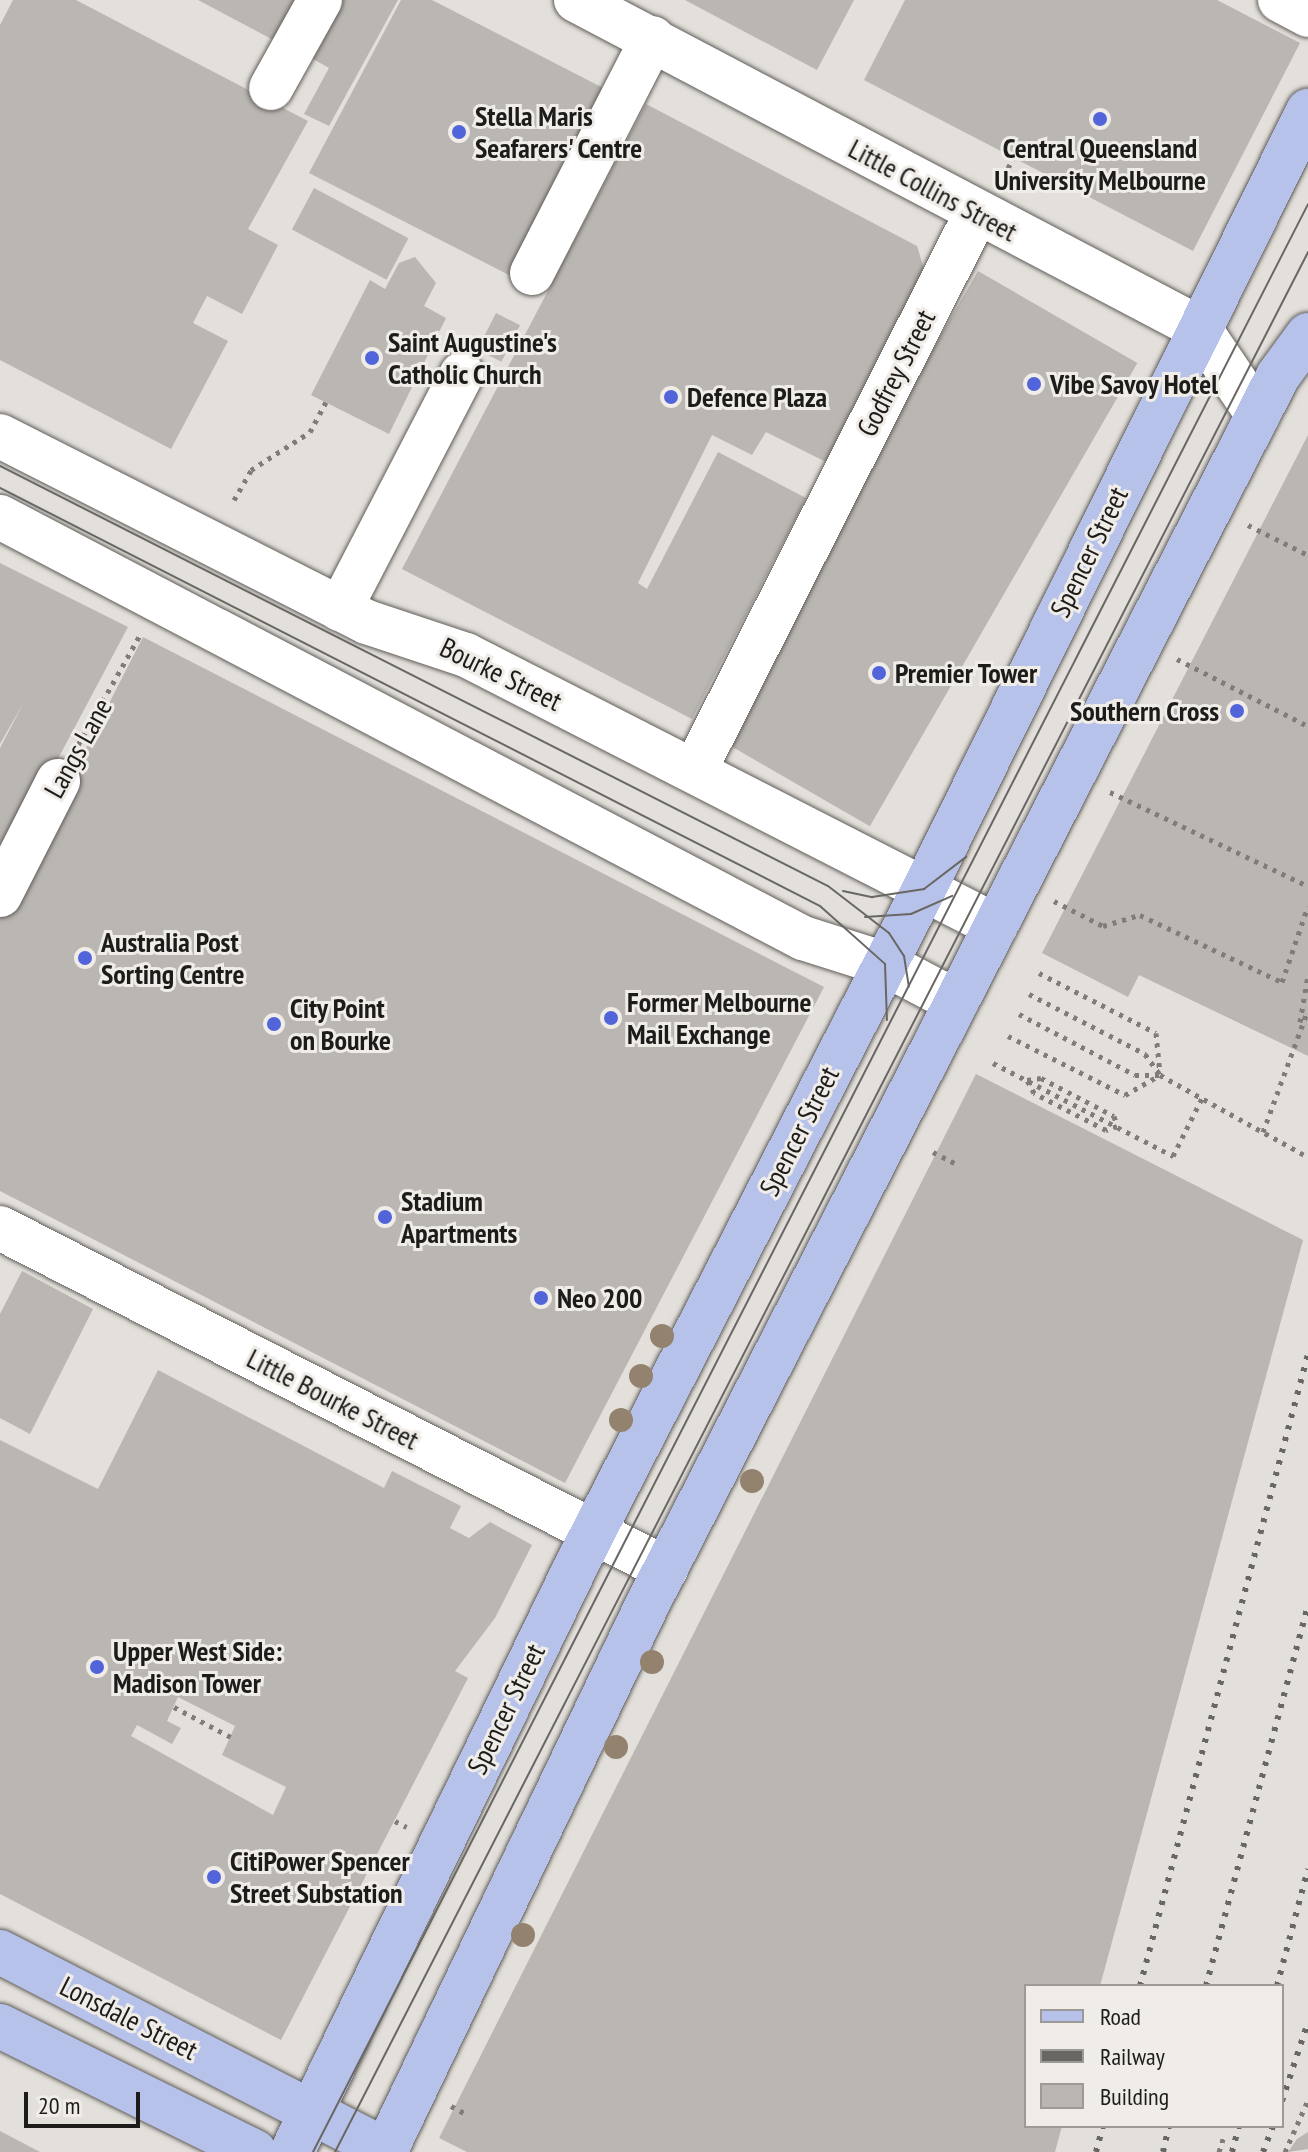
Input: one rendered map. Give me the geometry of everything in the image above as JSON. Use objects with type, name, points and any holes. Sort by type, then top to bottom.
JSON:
[{"type":"main road","name":"Spencer Street","points":[[292,2152],[594,1532],[924,889],[1308,111]]},
{"type":"main road","points":[[387,2151],[666,1569],[1258,415],[1308,335]]},
{"type":"main road","name":"Lonsdale Street","points":[[0,1952],[387,2151]]},
{"type":"main road","points":[[62,2057],[90,1997]]},
{"type":"main road","points":[[0,2026],[255,2152]]},
{"type":"street","points":[[271,88],[320,0]]},
{"type":"street","name":"Little Collins Street","points":[[576,0],[653,38],[976,214],[1199,328],[1258,415]]},
{"type":"street","points":[[1280,0],[1308,15]]},
{"type":"street","points":[[532,273],[653,38]]},
{"type":"street","name":"Godfrey Street","points":[[695,770],[976,214]]},
{"type":"street","points":[[340,609],[462,374]]},
{"type":"street","name":"Bourke Street","points":[[0,436],[340,609],[444,644],[996,926]]},
{"type":"street","points":[[0,517],[156,601],[322,680],[422,744],[803,938],[885,964],[957,1002]]},
{"type":"street","name":"Langs Lane","points":[[0,895],[58,781]]},
{"type":"street","name":"Little Bourke Street","points":[[0,1228],[666,1569]]},
{"type":"path","points":[[1008,168],[1013,158]]},
{"type":"path","points":[[234,500],[251,470],[310,432],[326,402]]},
{"type":"path","points":[[1242,522],[1308,555]]},
{"type":"path","name":"Langs Lane","points":[[58,781],[156,601]]},
{"type":"path","points":[[1171,656],[1308,726]]},
{"type":"path","points":[[1101,788],[1308,886]]},
{"type":"path","points":[[1046,897],[1103,926],[1140,915],[1282,982],[1308,906]]},
{"type":"path","points":[[1039,973],[1156,1033],[1160,1075]]},
{"type":"path","points":[[1263,1132],[1300,1022],[1308,975]]},
{"type":"path","points":[[1029,994],[1145,1054],[1160,1075],[1308,1157]]},
{"type":"path","points":[[1300,1022],[1308,1010]]},
{"type":"path","points":[[1019,1014],[1135,1075],[1160,1075]]},
{"type":"path","points":[[1008,1036],[1125,1095],[1160,1075]]},
{"type":"path","points":[[993,1063],[1173,1156],[1202,1098]]},
{"type":"path","points":[[933,1152],[957,1164]]},
{"type":"path","points":[[174,1707],[231,1737]]},
{"type":"path","points":[[1285,2152],[1308,2100]]},
{"type":"path","points":[[1219,2152],[1223,2139]]},
{"type":"building","points":[[13,0],[76,0],[308,121],[248,229],[278,245],[242,314],[207,296],[193,323],[228,341],[171,449],[0,360],[0,25]]},
{"type":"building","points":[[198,0],[303,0],[279,43]]},
{"type":"building","points":[[333,0],[398,0],[329,126],[304,114],[329,68],[304,54]]},
{"type":"building","name":"Stella Maris Seafarers' Centre","points":[[401,0],[432,0],[609,91],[513,277],[309,173]]},
{"type":"building","points":[[685,0],[854,0],[817,70]]},
{"type":"building","name":"Central Queensland University Melbourne","points":[[905,0],[1217,0],[1300,43],[1193,251],[864,80]]},
{"type":"building","points":[[646,104],[917,246],[924,269],[826,462],[766,432],[752,455],[712,435],[638,583],[647,589],[718,452],[806,498],[692,719],[402,569]]},
{"type":"building","points":[[314,188],[408,238],[386,280],[292,229]]},
{"type":"building","points":[[415,257],[436,283],[424,306],[446,318],[389,434],[311,395],[370,280],[385,289],[399,263]]},
{"type":"building","name":"Premier Tower","points":[[978,271],[1137,363],[870,826],[710,734]]},
{"type":"building","points":[[496,313],[520,325],[501,362],[477,350]]},
{"type":"building","name":"Southern Cross","points":[[1308,435],[1308,1056],[1139,975],[1128,997],[1042,953]]},
{"type":"building","points":[[0,563],[128,627],[0,868],[0,748],[24,702],[0,744]]},
{"type":"building","points":[[143,637],[824,987],[565,1483],[0,1191],[0,916]]},
{"type":"building","points":[[976,1074],[1303,1240],[1101,1984],[1024,1984],[1024,2128],[1061,2128],[1055,2152],[467,2152],[439,2138]]},
{"type":"building","points":[[22,1271],[93,1309],[30,1434],[0,1418],[0,1314]]},
{"type":"building","points":[[158,1370],[384,1488],[392,1471],[461,1506],[450,1528],[469,1538],[490,1522],[532,1545],[495,1618],[455,1671],[468,1678],[281,2040],[0,1894],[0,1440],[98,1489]],"holes":[[[178,1697],[235,1726],[222,1755],[286,1787],[273,1815],[131,1736],[137,1725],[172,1744],[181,1728],[167,1721]]]},
{"type":"building","points":[[0,2131],[40,2152],[0,2152]]},
{"type":"building","points":[[1308,2132],[1308,2149],[1288,2152],[1297,2139]]},
{"type":"tram line","points":[[313,2152],[1308,204]]},
{"type":"tram line","points":[[335,2152],[1308,252]]},
{"type":"tram line","points":[[0,466],[828,886],[889,933],[904,956],[909,987]]},
{"type":"tram line","points":[[0,488],[820,906],[885,964],[887,1020]]},
{"type":"tram line","points":[[843,891],[872,897],[924,889],[966,857]]},
{"type":"tram line","points":[[865,917],[911,914],[952,896]]},
{"type":"railway","points":[[1141,1984],[1308,1354]]},
{"type":"railway","points":[[1207,1984],[1308,1606]]},
{"type":"railway","points":[[1278,1984],[1308,1869]]},
{"type":"railway","points":[[1284,2095],[1308,2022]]},
{"type":"railway","points":[[1096,2152],[1102,2128]]},
{"type":"railway","points":[[1163,2152],[1169,2128]]},
{"type":"railway","points":[[1232,2152],[1238,2128]]},
{"type":"railway","points":[[1263,2152],[1272,2128]]},
{"type":"place","name":"Central Queensland University Melbourne","points":[[1100,119]]},
{"type":"place","name":"Stella Maris Seafarers' Centre","points":[[459,132]]},
{"type":"place","name":"Saint Augustine's Catholic Church","points":[[372,358]]},
{"type":"place","name":"Vibe Savoy Hotel","points":[[1034,384]]},
{"type":"place","name":"Defence Plaza","points":[[671,397]]},
{"type":"place","name":"Premier Tower","points":[[879,673]]},
{"type":"place","name":"Southern Cross","points":[[1237,711]]},
{"type":"place","name":"Australia Post Sorting Centre","points":[[85,958]]},
{"type":"place","name":"Former Melbourne Mail Exchange","points":[[611,1018]]},
{"type":"place","name":"City Point on Bourke","points":[[274,1024]]},
{"type":"place","name":"Stadium Apartments","points":[[385,1217]]},
{"type":"place","name":"Neo 200","points":[[541,1298]]},
{"type":"place","name":"Upper West Side: Madison Tower","points":[[97,1667]]},
{"type":"place","name":"CitiPower Spencer Street Substation","points":[[214,1877]]}]
